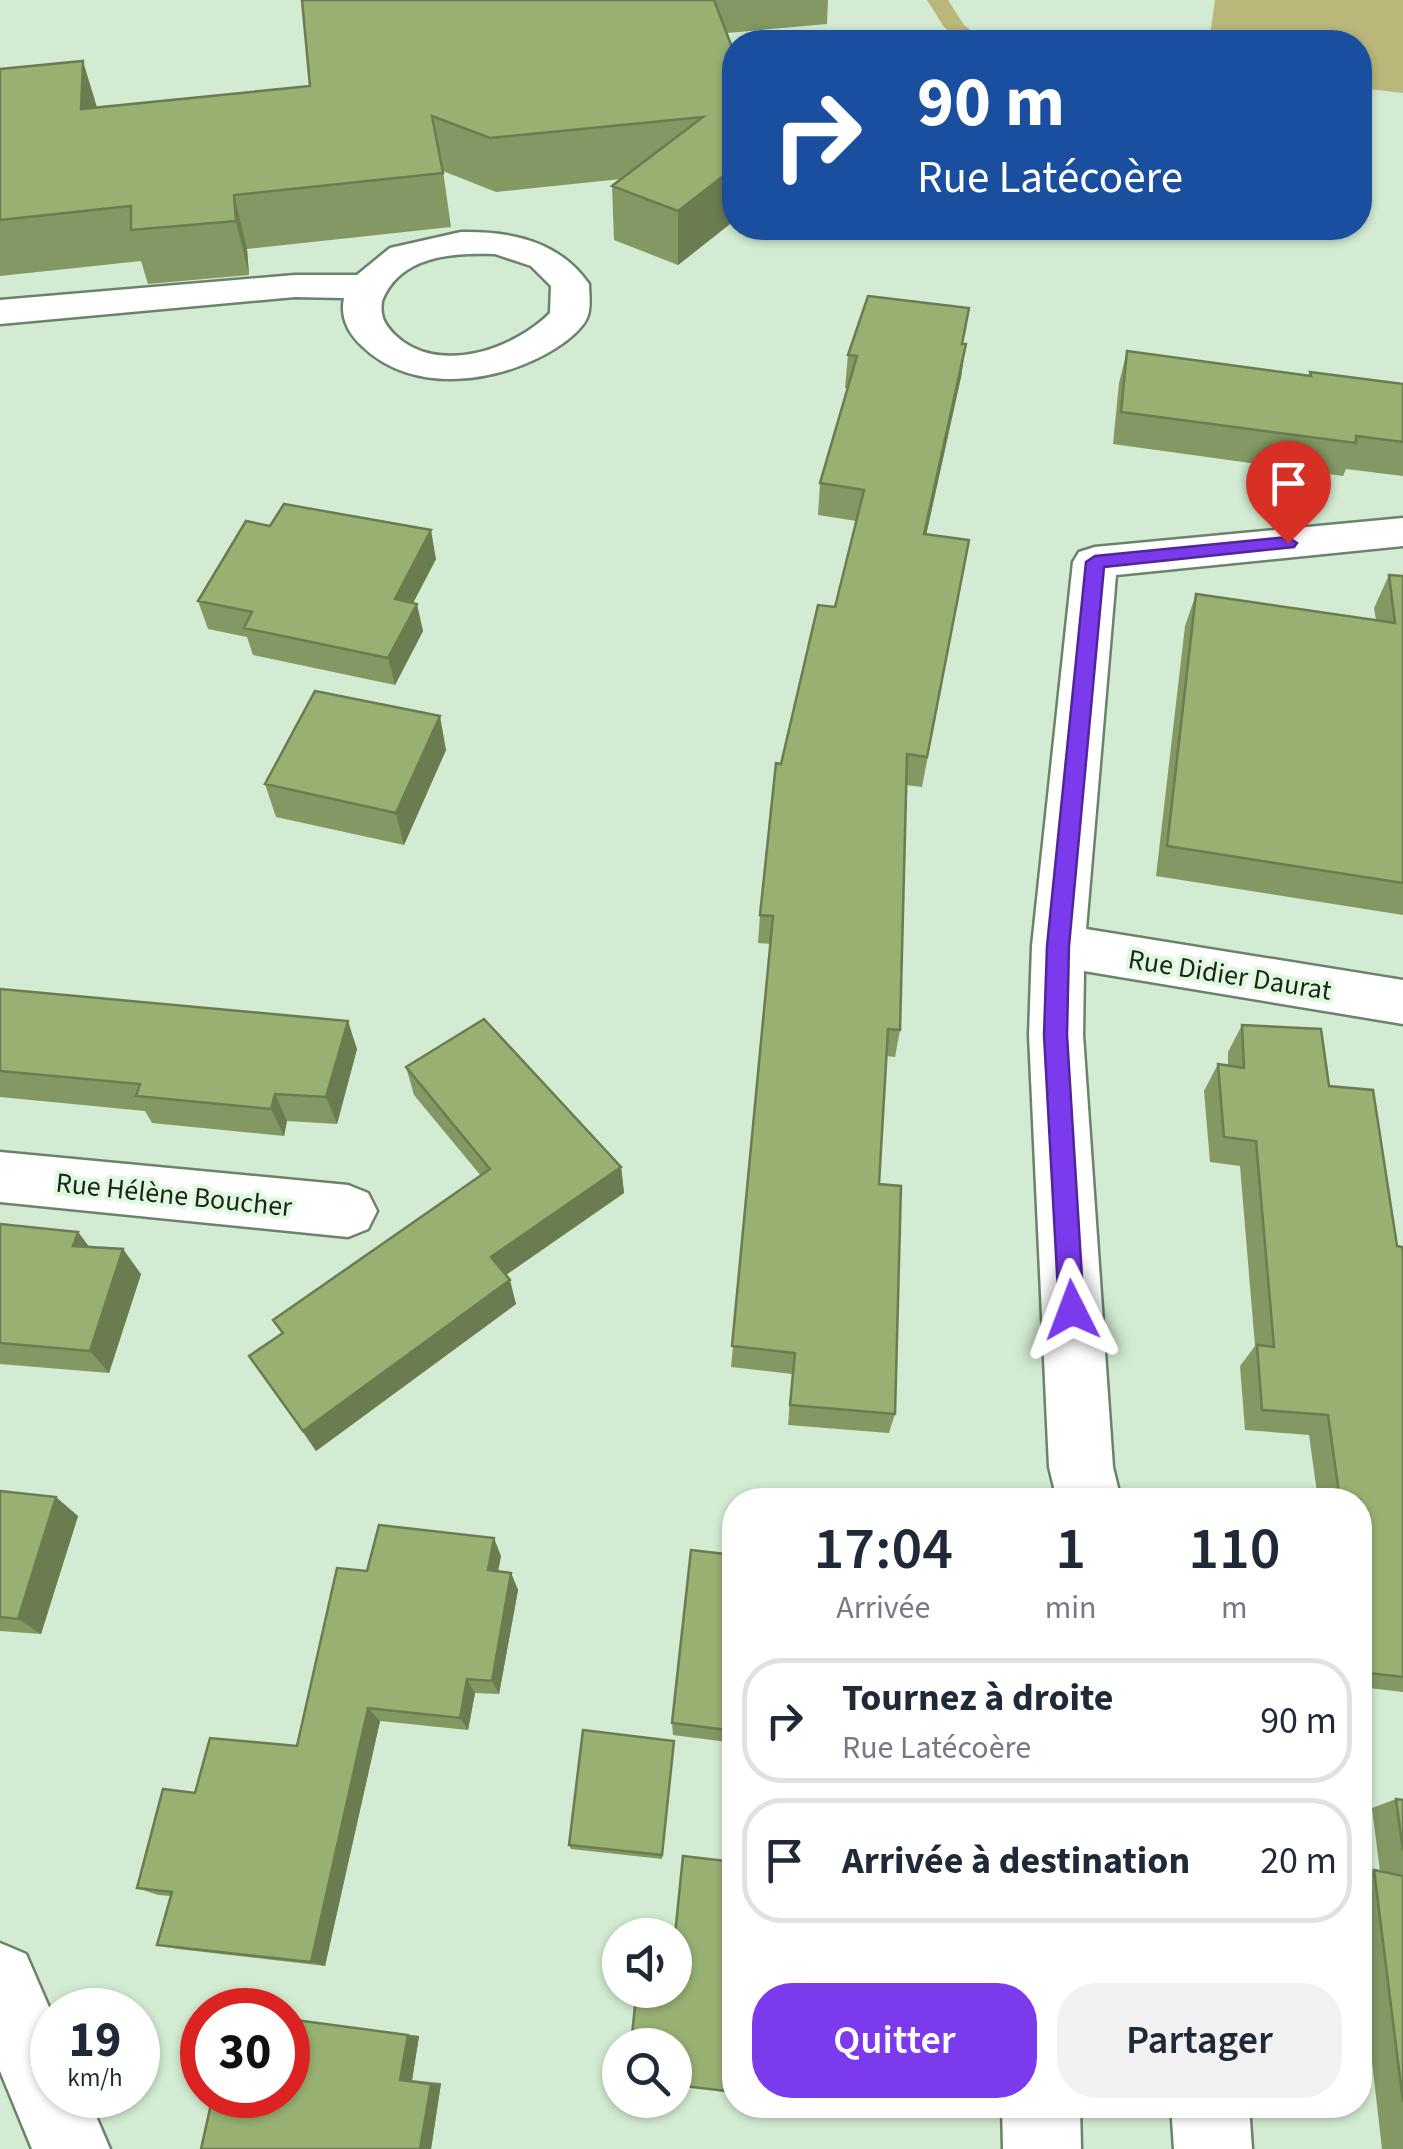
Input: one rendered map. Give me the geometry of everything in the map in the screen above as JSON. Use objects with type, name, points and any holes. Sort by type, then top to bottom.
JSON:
[{"type":"street","points":[[499,243],[544,258],[560,270],[570,284],[572,300],[569,316],[539,346],[516,356],[461,366],[420,361],[386,347],[362,319],[361,303],[367,287],[380,272],[421,250],[446,244],[499,243]]},
{"type":"street","points":[[0,312],[312,285],[367,287]]},
{"type":"street","points":[[1082,1488],[1056,1035],[1058,946],[1095,562],[1403,532]]},
{"type":"street","name":"Rue Didier Daurat","points":[[1058,946],[1403,1002]]},
{"type":"street","name":"Rue Hélène Boucher","points":[[0,1177],[348,1211]]},
{"type":"street","points":[[0,1980],[71,2149]]},
{"type":"street","points":[[1041,2118],[1042,2149]]},
{"type":"street","points":[[1211,2118],[1212,2149]]},
{"type":"shaded area","points":[[927,0],[948,0],[970,30],[944,27]]},
{"type":"shaded area","points":[[1215,0],[1403,0],[1403,93],[1372,89],[1372,30],[1211,30]]},
{"type":"building","points":[[302,0],[714,0],[725,30],[722,30],[722,177],[678,211],[612,186],[703,117],[490,138],[432,116],[443,173],[234,195],[236,221],[131,230],[131,206],[0,220],[0,69],[83,61],[81,109],[310,86]]},
{"type":"building","points":[[868,296],[969,308],[962,344],[966,344],[924,534],[969,540],[927,757],[907,754],[900,1030],[888,1029],[879,1184],[901,1186],[895,1414],[790,1405],[795,1353],[732,1346],[773,916],[760,915],[776,763],[781,764],[818,605],[835,607],[864,490],[820,483],[857,356],[848,355]]},
{"type":"building","points":[[1127,351],[1403,384],[1403,442],[1356,436],[1356,443],[1121,412]]},
{"type":"building","points":[[284,504],[431,530],[395,599],[417,604],[388,658],[244,628],[252,612],[198,601],[246,521],[270,526]]},
{"type":"building","points":[[1389,575],[1403,576],[1403,883],[1167,846],[1196,594],[1395,623]]},
{"type":"building","points":[[315,691],[440,716],[396,813],[265,784]]},
{"type":"building","points":[[0,989],[348,1021],[326,1097],[275,1094],[271,1109],[136,1096],[140,1084],[0,1071]]},
{"type":"building","points":[[484,1019],[621,1167],[491,1257],[510,1280],[303,1431],[249,1356],[283,1333],[273,1320],[490,1169],[406,1067]]},
{"type":"building","points":[[1242,1025],[1321,1029],[1329,1086],[1373,1090],[1397,1246],[1403,1252],[1403,1677],[1372,1673],[1372,1488],[1338,1488],[1328,1415],[1262,1410],[1257,1345],[1274,1347],[1256,1141],[1224,1137],[1218,1064],[1244,1068]]},
{"type":"building","points":[[0,1224],[78,1232],[73,1246],[123,1249],[90,1351],[0,1343]]},
{"type":"building","points":[[0,1491],[56,1497],[18,1619],[0,1617]]},
{"type":"building","points":[[379,1525],[494,1538],[488,1570],[511,1573],[492,1681],[467,1679],[460,1718],[368,1708],[311,1962],[157,1945],[172,1892],[137,1888],[163,1789],[195,1793],[210,1738],[297,1746],[337,1568],[367,1571]]},
{"type":"building","points":[[691,1550],[722,1554],[722,1729],[672,1723]]},
{"type":"building","points":[[583,1730],[674,1741],[662,1855],[569,1845]]},
{"type":"building","points":[[1396,1799],[1403,1800],[1403,1851]]},
{"type":"building","points":[[683,1856],[722,1860],[722,2090],[692,2087],[692,2028],[633,2028],[635,2008],[692,2008],[692,1918],[677,1918]]},
{"type":"building","points":[[1374,1870],[1403,1876],[1403,2102]]},
{"type":"building","points":[[310,2022],[408,2035],[400,2080],[431,2084],[420,2149],[201,2149],[208,2118],[310,2118]]},
{"type":"route","points":[[1072,1310],[1056,1035],[1058,946],[1095,562],[1288,543]]}]
